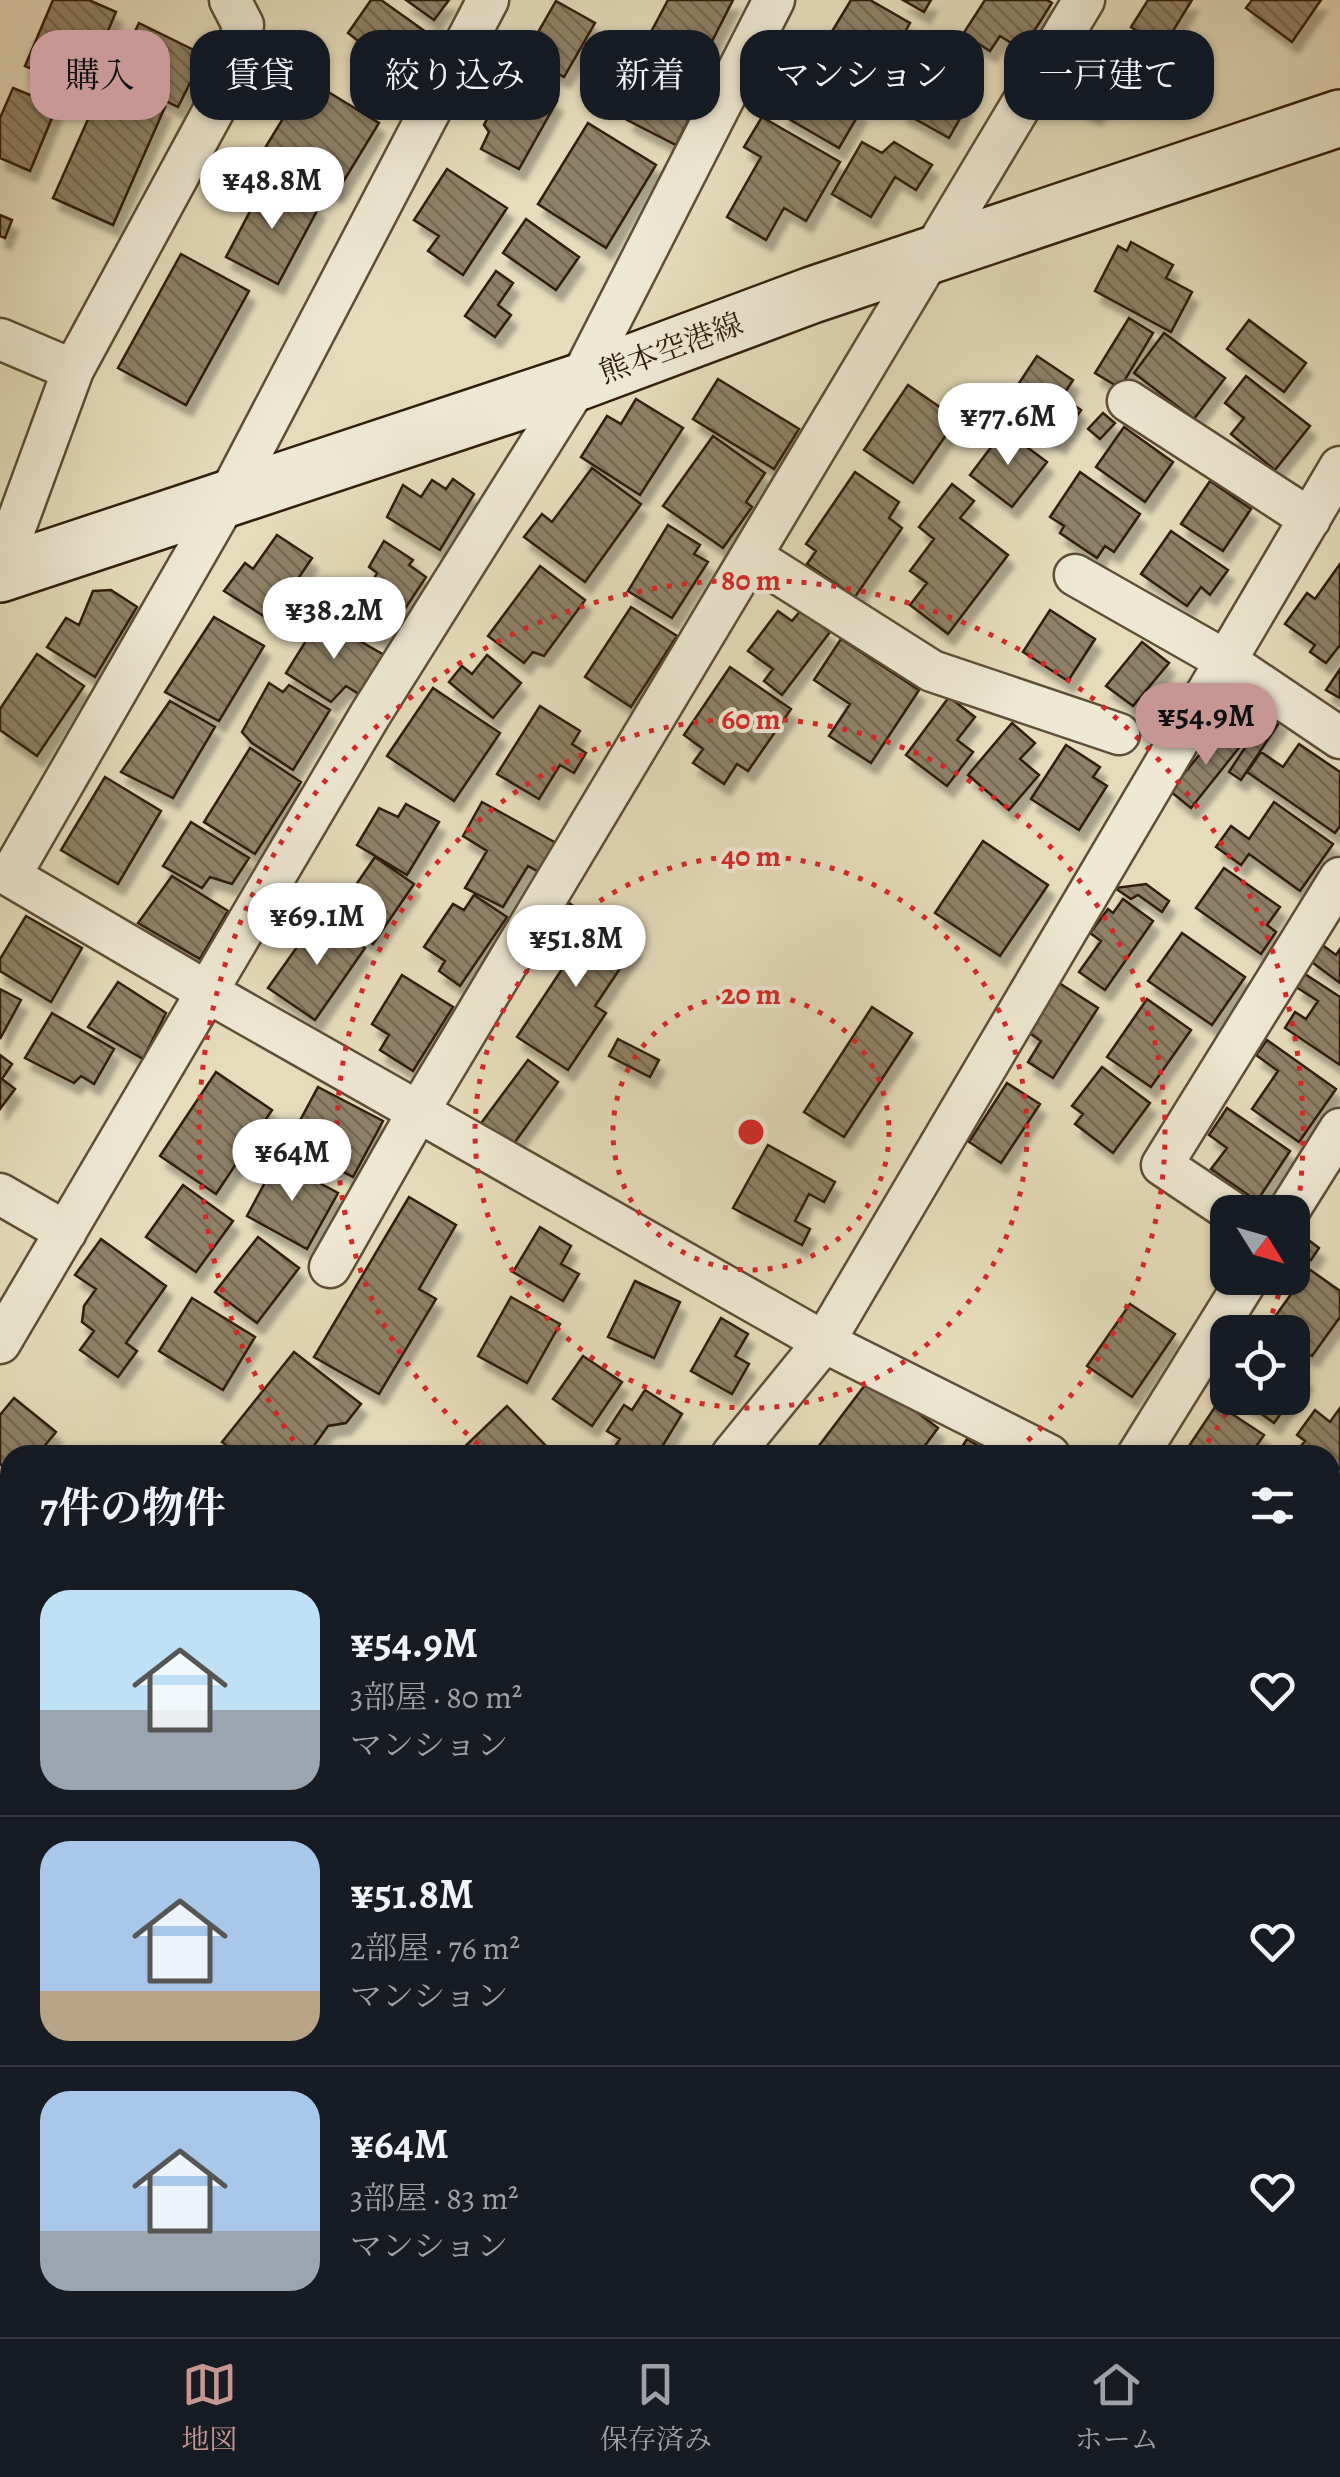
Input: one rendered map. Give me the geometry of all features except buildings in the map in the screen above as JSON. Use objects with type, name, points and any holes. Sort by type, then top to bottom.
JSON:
[{"type":"main road","name":"熊本空港線","points":[[0,571],[226,501],[579,382],[812,295],[1340,118]]},
{"type":"street","points":[[0,571],[73,370],[234,73],[242,25],[230,0]]},
{"type":"street","points":[[488,0],[226,501],[10,876],[824,1342],[1028,1445]]},
{"type":"street","points":[[0,1343],[370,715],[579,382],[774,0]]},
{"type":"street","points":[[330,1266],[418,1112],[1084,0]]},
{"type":"street","points":[[0,339],[73,370]]},
{"type":"street","points":[[1128,402],[1310,519]]},
{"type":"street","points":[[740,1445],[824,1342],[1340,467]]},
{"type":"street","points":[[751,556],[932,671],[1119,734]]},
{"type":"street","points":[[1075,574],[1226,660],[1340,738]]},
{"type":"street","points":[[1210,1197],[1162,1165],[1340,878]]},
{"type":"street","points":[[1299,1195],[1340,1128]]},
{"type":"street","points":[[0,1194],[66,1232]]},
{"type":"street","points":[[1144,1445],[1237,1295]]}]
